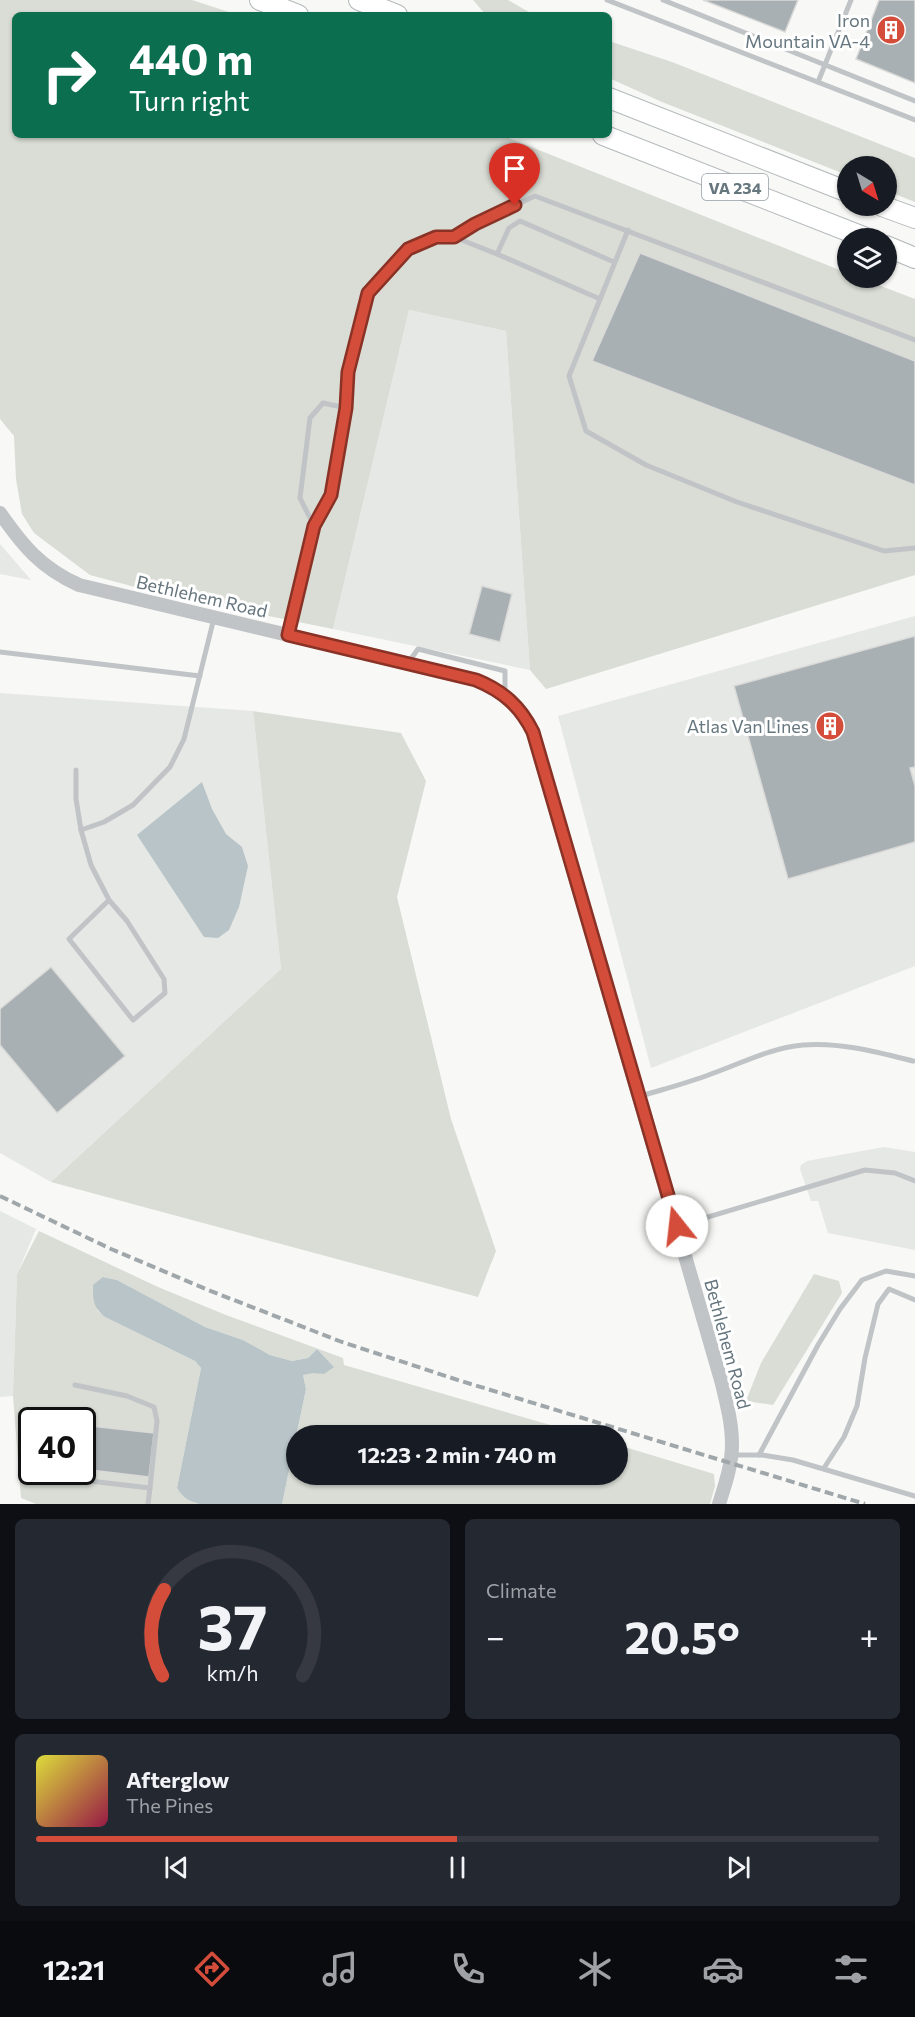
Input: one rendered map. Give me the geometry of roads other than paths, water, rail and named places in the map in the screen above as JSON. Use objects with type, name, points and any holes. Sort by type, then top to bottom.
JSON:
[{"type":"highway","points":[[260,0],[290,12]]},
{"type":"highway","points":[[359,0],[389,12]]},
{"type":"highway","name":"VA 234","points":[[612,99],[837,188]]},
{"type":"highway","name":"VA 234","points":[[611,138],[840,228]]},
{"type":"highway","points":[[897,211],[915,218]]},
{"type":"highway","points":[[897,251],[915,258]]},
{"type":"street","name":"Bethlehem Road","points":[[0,513],[33,556],[62,578],[79,585],[476,680],[504,694],[526,718],[533,732],[721,1380],[731,1422],[731,1455],[719,1504]]},
{"type":"lane","points":[[607,0],[915,120]]},
{"type":"lane","points":[[663,0],[915,101]]},
{"type":"lane","points":[[818,82],[851,0]]},
{"type":"lane","points":[[454,237],[475,224],[535,196],[915,340]]},
{"type":"lane","points":[[497,254],[508,228],[520,221],[615,262]]},
{"type":"lane","points":[[628,230],[569,376],[586,431],[646,465],[737,502],[884,551],[915,548]]},
{"type":"lane","points":[[288,635],[314,526],[331,495],[346,408],[348,372],[368,293],[408,249],[436,237],[454,237],[600,298]]},
{"type":"lane","points":[[314,526],[300,498],[310,418],[323,404],[346,408]]},
{"type":"lane","points":[[81,830],[104,822],[133,805],[170,767],[184,739],[214,618]]},
{"type":"lane","points":[[408,663],[418,649],[505,671],[504,694]]},
{"type":"lane","points":[[0,652],[200,676]]},
{"type":"lane","points":[[76,770],[76,799],[81,830],[91,865],[110,900],[127,921],[164,979],[165,993],[133,1020],[69,939],[110,900]]},
{"type":"lane","points":[[639,1096],[689,1082],[760,1054],[786,1047],[829,1045],[913,1061]]},
{"type":"lane","points":[[677,1226],[865,1170],[895,1173],[915,1181]]},
{"type":"lane","points":[[759,1455],[818,1345],[840,1309],[862,1280],[886,1271],[915,1276]]},
{"type":"lane","points":[[824,1468],[844,1437],[857,1406],[865,1358],[878,1304],[889,1289],[915,1300]]},
{"type":"lane","points":[[75,1385],[127,1396],[154,1407],[157,1421],[148,1504]]},
{"type":"lane","points":[[731,1455],[759,1455],[793,1460],[915,1496]]},
{"type":"lane","points":[[96,1482],[150,1488]]},
{"type":"railway","points":[[0,1196],[111,1249],[208,1290],[342,1342],[461,1381],[865,1504]]},
{"type":"place","name":"Iron Mountain VA-4","points":[[891,30]]},
{"type":"place","name":"Atlas Van Lines","points":[[830,726]]}]
